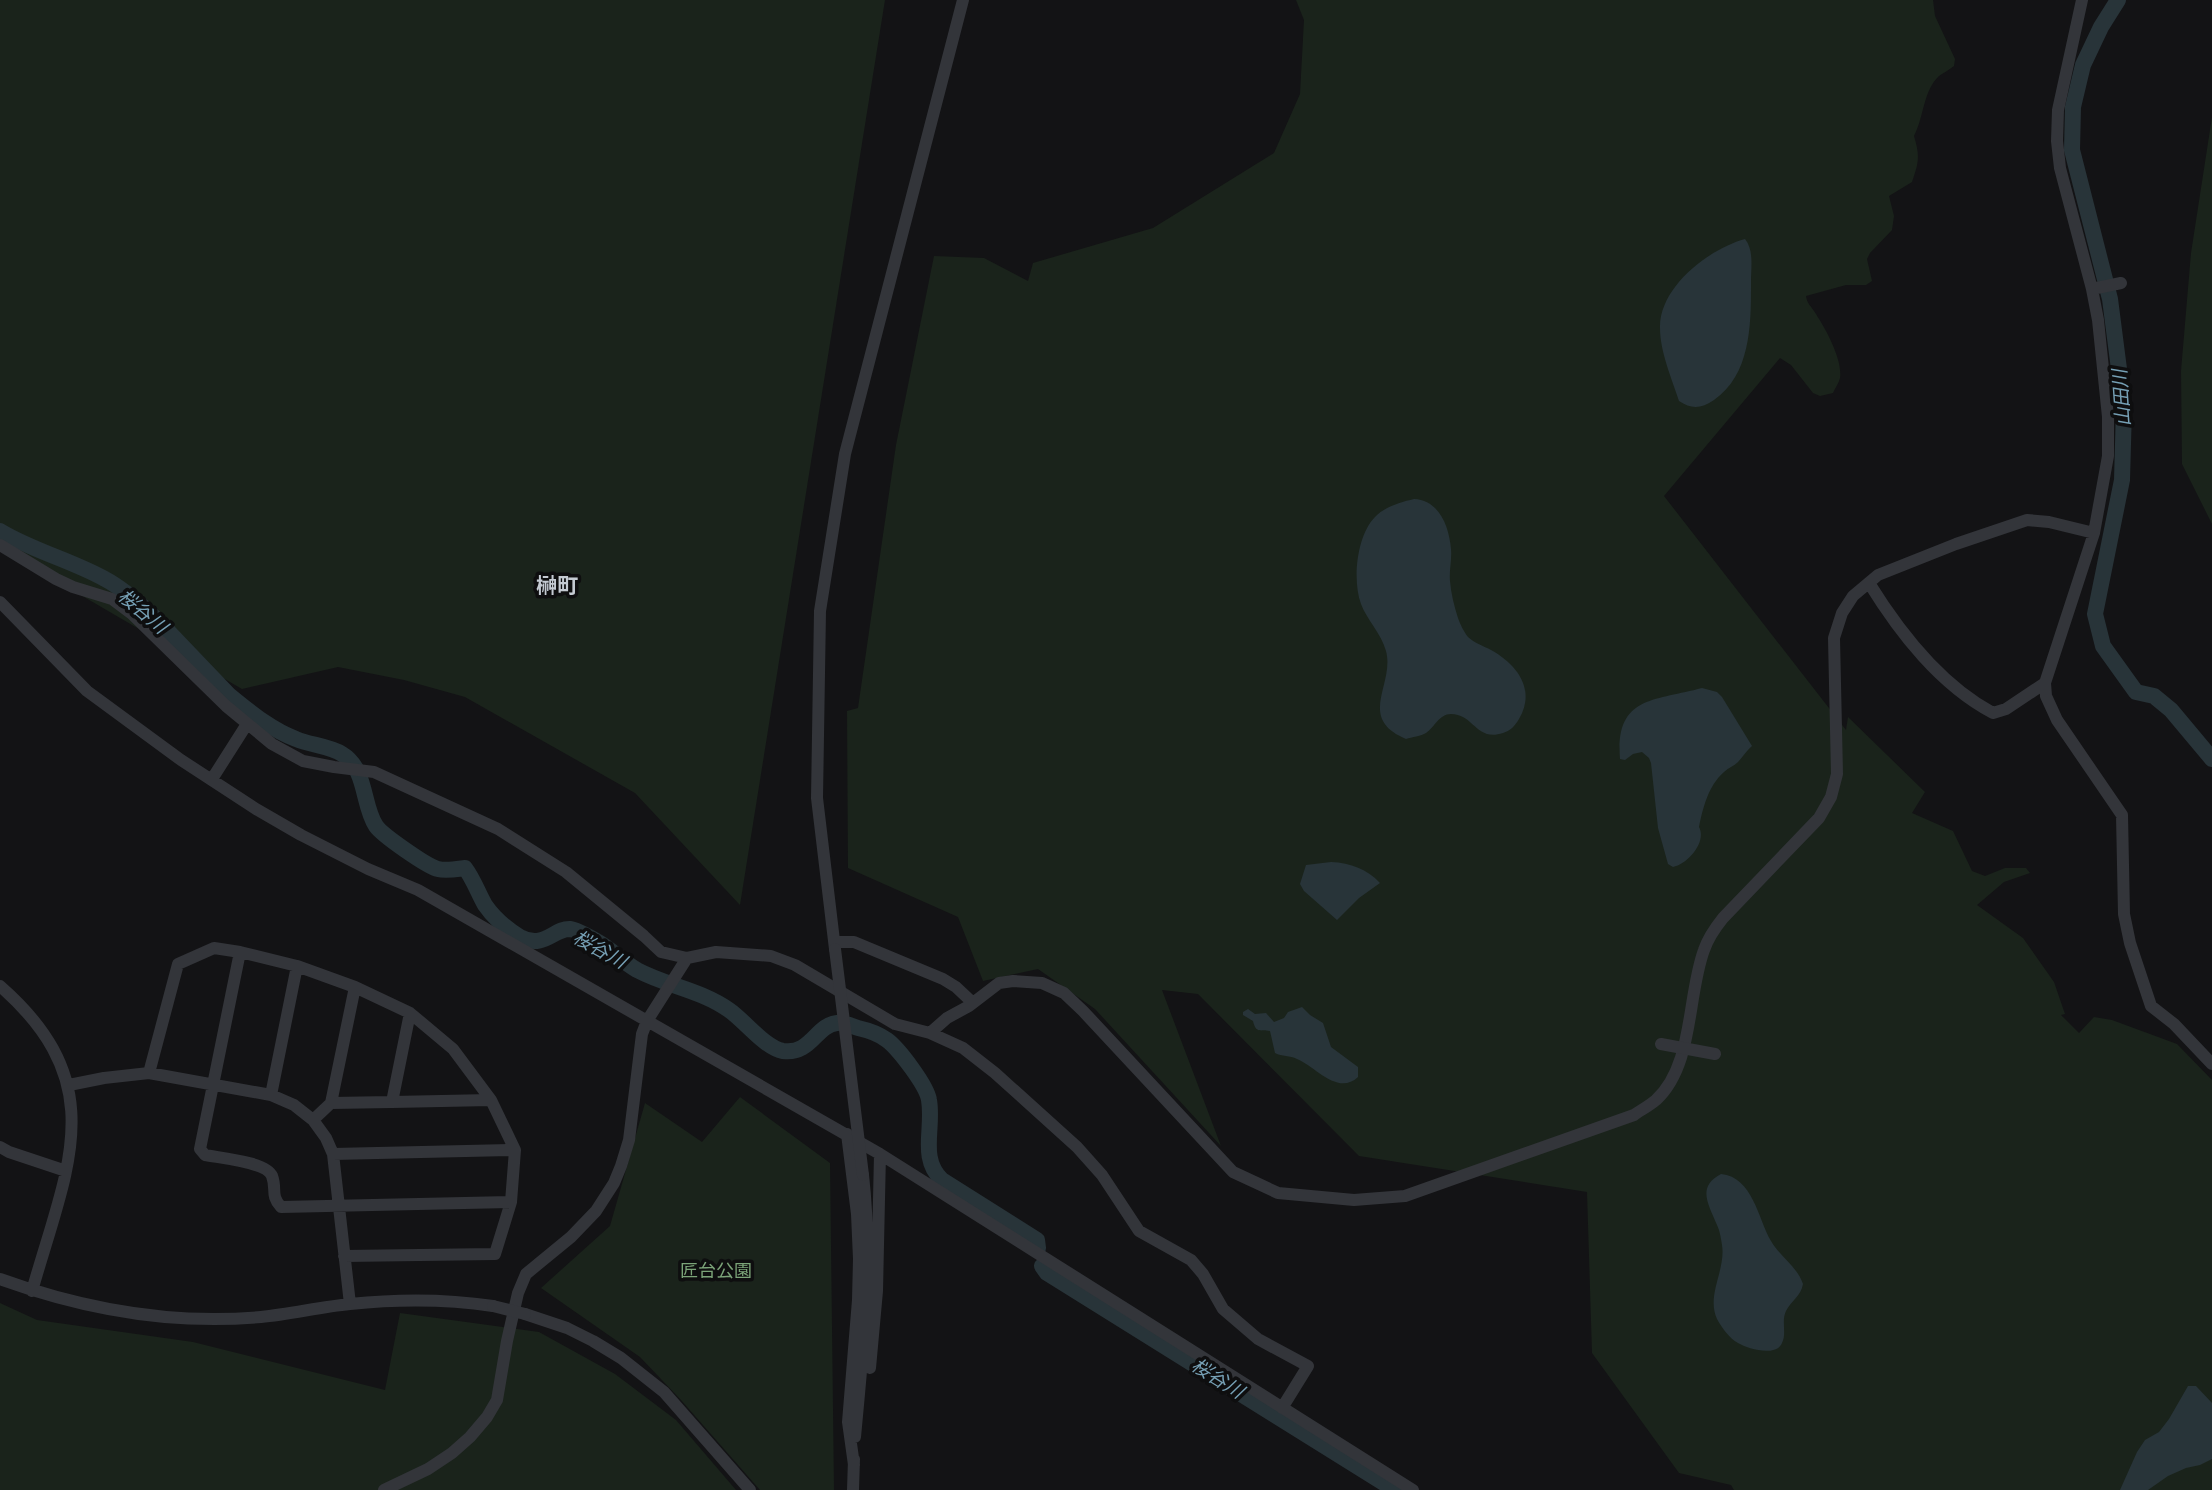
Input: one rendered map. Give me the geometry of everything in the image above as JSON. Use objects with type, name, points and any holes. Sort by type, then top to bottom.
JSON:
[{"type":"street","points":[[853,1490],[868,1249],[863,1175],[817,798],[820,611],[845,454],[963,0]]},
{"type":"street","points":[[2082,0],[2058,110],[2057,141],[2060,168],[2092,289],[2104,374],[2108,456],[2094,533],[2045,683],[2046,696],[2057,720],[2122,816],[2124,914],[2130,943],[2151,1006],[2174,1024],[2212,1064]]},
{"type":"street","points":[[2092,289],[2121,283]]},
{"type":"street","points":[[930,1033],[947,1018],[999,983],[1042,983],[1065,993],[1233,1172],[1278,1193],[1354,1200],[1405,1196],[1633,1115],[1657,1099],[1671,1081],[1679,1064],[1703,954],[1710,936],[1723,918],[1819,818],[1831,797],[1837,774],[1835,638],[1842,613],[1853,596],[1878,575],[2027,520],[2094,533]]},
{"type":"street","points":[[0,545],[73,587],[112,599],[132,614],[226,706],[272,744],[303,761],[374,772],[498,829],[566,872],[661,952],[687,958],[716,952],[771,956],[795,965],[895,1024],[930,1033],[963,1048],[995,1073],[1077,1147],[1102,1175],[1139,1231],[1191,1260],[1203,1274],[1223,1309],[1258,1339],[1308,1366],[1282,1408]]},
{"type":"street","points":[[1869,583],[1918,650],[1955,689],[1972,702],[1993,713],[2006,709],[2045,683]]},
{"type":"street","points":[[0,602],[87,691],[181,760],[301,835],[368,869],[418,890],[847,1134],[1413,1490]]},
{"type":"street","points":[[212,779],[247,724]]},
{"type":"street","points":[[835,946],[854,943],[943,979],[973,1003]]},
{"type":"street","points":[[149,1073],[178,964],[214,948],[297,966],[355,987],[410,1013],[453,1049],[491,1100],[515,1150],[511,1202],[495,1254],[344,1256]]},
{"type":"street","points":[[240,952],[200,1149],[205,1155],[264,1167],[272,1175],[275,1200],[281,1207],[511,1202]]},
{"type":"street","points":[[384,1490],[428,1469],[452,1453],[487,1417],[497,1400],[518,1293],[526,1274],[571,1237],[596,1211],[614,1182],[629,1140],[642,1034],[687,958]]},
{"type":"street","points":[[271,1095],[297,966]]},
{"type":"street","points":[[0,986],[32,1017],[46,1035],[60,1061],[69,1085],[73,1123],[66,1171],[32,1291]]},
{"type":"street","points":[[313,1120],[331,1103],[355,987]]},
{"type":"street","points":[[392,1102],[410,1013]]},
{"type":"street","points":[[1661,1044],[1715,1054]]},
{"type":"street","points":[[69,1085],[149,1073],[271,1095],[294,1105],[313,1120],[333,1154],[350,1304]]},
{"type":"street","points":[[331,1103],[491,1100]]},
{"type":"street","points":[[847,1134],[857,1214],[859,1259],[848,1422],[854,1465]]},
{"type":"street","points":[[0,1147],[66,1171]]},
{"type":"street","points":[[333,1154],[515,1150]]},
{"type":"street","points":[[854,1465],[863,1422],[876,1316],[880,1154]]},
{"type":"street","points":[[0,1279],[32,1291],[144,1315],[177,1318],[261,1317],[350,1304],[394,1301],[459,1301],[525,1314],[567,1328],[621,1358],[664,1392],[750,1490]]},
{"type":"green space","points":[[0,0],[885,0],[740,905],[635,793],[465,697],[404,680],[338,667],[242,689],[0,548]]},
{"type":"green space","points":[[1296,0],[1933,0],[1935,16],[1955,59],[1954,66],[1939,76],[1927,97],[1914,136],[1918,159],[1912,182],[1889,196],[1894,216],[1892,230],[1867,259],[1872,281],[1866,285],[1846,285],[1806,296],[1839,362],[1840,378],[1833,393],[1820,396],[1813,393],[1791,365],[1780,358],[1664,496],[1846,730],[1848,717],[1925,792],[1912,813],[1953,831],[1972,871],[1985,876],[2005,868],[2026,868],[2030,873],[2004,882],[1977,905],[2023,938],[2054,982],[2065,1014],[2061,1015],[2079,1033],[2094,1017],[2112,1020],[2177,1044],[2212,1080],[2212,1490],[1734,1490],[1731,1485],[1679,1473],[1592,1353],[1587,1192],[1359,1156],[1198,994],[1162,990],[1221,1146],[1095,1009],[1038,969],[983,981],[958,917],[848,868],[847,711],[858,708],[896,445],[934,256],[984,258],[1028,281],[1033,263],[1153,228],[1274,153],[1300,94],[1304,20]]},
{"type":"green space","points":[[2212,117],[2212,524],[2182,464],[2181,371],[2191,253]]},
{"type":"green space","name":"匠台公園","points":[[740,1097],[830,1163],[834,1490],[760,1490],[640,1357],[541,1288],[610,1226],[645,1103],[702,1142]]},
{"type":"green space","points":[[0,1303],[37,1320],[193,1342],[385,1390],[400,1313],[539,1332],[615,1374],[676,1420],[736,1490],[0,1490]]},
{"type":"shaded area","points":[[1745,239],[1751,253],[1751,297],[1747,346],[1742,361],[1736,376],[1714,400],[1696,407],[1688,405],[1679,401],[1664,356],[1660,328],[1662,313],[1677,284],[1689,272],[1716,251]]},
{"type":"shaded area","points":[[1414,499],[1430,504],[1445,523],[1451,549],[1452,595],[1465,633],[1473,641],[1509,663],[1525,688],[1524,708],[1516,724],[1506,732],[1487,734],[1465,718],[1451,714],[1440,718],[1426,733],[1406,739],[1391,731],[1383,721],[1380,711],[1386,676],[1386,651],[1361,604],[1357,583],[1358,558],[1364,535],[1375,517],[1398,503]]},
{"type":"shaded area","points":[[1702,688],[1717,692],[1722,697],[1752,746],[1714,784],[1702,812],[1700,839],[1695,852],[1685,862],[1673,867],[1668,864],[1658,828],[1649,758],[1642,752],[1625,760],[1620,759],[1620,738],[1624,723],[1631,712],[1641,705]]},
{"type":"shaded area","points":[[1331,862],[1358,868],[1380,883],[1359,898],[1337,920],[1304,891],[1300,884],[1306,865]]},
{"type":"shaded area","points":[[1302,1007],[1323,1023],[1331,1047],[1358,1067],[1358,1077],[1350,1082],[1335,1082],[1297,1059],[1275,1053],[1270,1031],[1257,1029],[1253,1021],[1243,1015],[1248,1009],[1255,1014],[1266,1013],[1274,1022],[1284,1018],[1288,1012]]},
{"type":"shaded area","points":[[1721,1174],[1732,1177],[1747,1191],[1771,1241],[1797,1272],[1803,1284],[1786,1311],[1782,1343],[1774,1350],[1755,1349],[1735,1341],[1721,1326],[1714,1310],[1722,1245],[1708,1204],[1707,1191],[1713,1179]]},
{"type":"shaded area","points":[[2188,1386],[2196,1386],[2212,1403],[2212,1459],[2168,1476],[2148,1490],[2120,1490],[2137,1452],[2145,1440],[2159,1432]]},
{"type":"waterway","name":"山田川","points":[[2118,0],[2101,27],[2083,65],[2073,107],[2072,150],[2110,299],[2124,408],[2122,480],[2095,614],[2103,646],[2136,692],[2154,696],[2171,710],[2212,759]]},
{"type":"waterway","name":"桜谷川","points":[[0,531],[92,572],[118,587],[153,616],[229,695],[252,714],[287,735],[342,754],[356,769],[376,826],[433,867],[444,870],[465,868],[485,905],[501,923],[520,937],[536,941],[564,930],[581,932],[637,970],[718,1003],[769,1045],[783,1051],[800,1049],[824,1029],[837,1023],[869,1031],[887,1040],[912,1068],[927,1094],[930,1111],[929,1153],[935,1171],[942,1180],[1037,1240],[1038,1248]]},
{"type":"waterway","name":"桜谷川","points":[[1042,1266],[1047,1273],[1395,1490]]},
{"type":"district","name":"榊町","points":[[557,586]]}]
